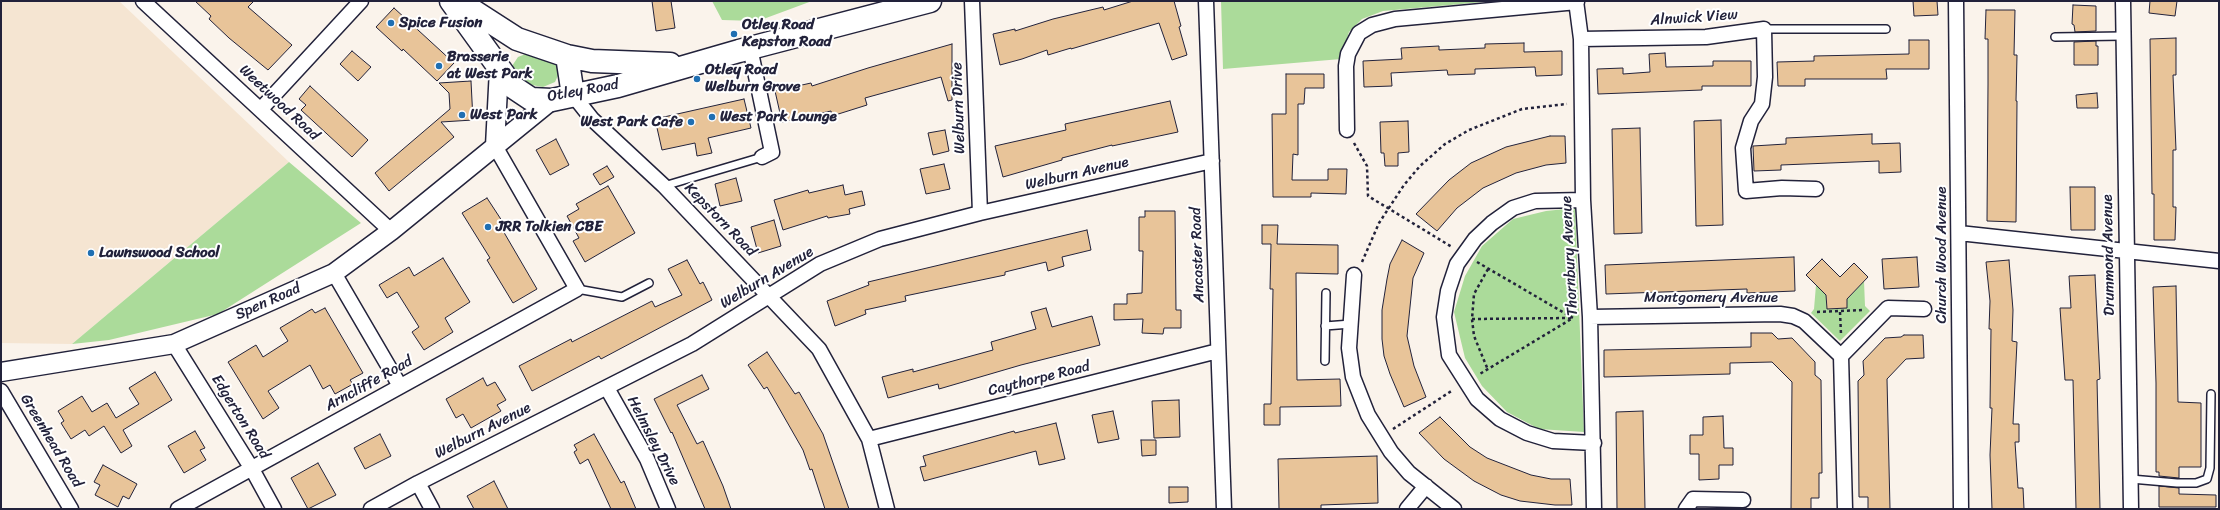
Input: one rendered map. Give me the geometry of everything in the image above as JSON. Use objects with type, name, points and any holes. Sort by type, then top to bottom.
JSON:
[{"type":"highway","name":"Otley Road","points":[[451,1],[513,87],[531,99],[563,98],[618,86],[750,48],[925,2]]},
{"type":"highway","name":"Otley Road","points":[[458,1],[518,39],[567,56],[592,61],[689,65]]},
{"type":"highway","points":[[499,69],[518,39]]},
{"type":"highway","points":[[563,98],[567,56]]},
{"type":"street","name":"Weetwood Road","points":[[143,1],[391,231]]},
{"type":"street","points":[[261,109],[361,1]]},
{"type":"street","name":"Welburn Drive","points":[[972,1],[980,213]]},
{"type":"street","name":"Ancaster Road","points":[[1206,1],[1224,509]]},
{"type":"street","name":"Church Wood Avenue","points":[[1956,1],[1961,509]]},
{"type":"street","name":"Drummond Avenue","points":[[2123,1],[2125,249],[2131,509]]},
{"type":"street","points":[[1347,130],[1346,66],[1348,54],[1359,33],[1372,25],[1395,19],[1577,2]]},
{"type":"street","name":"Thornbury Avenue","points":[[1577,2],[1581,39],[1583,200],[1590,317],[1594,444],[1594,509]]},
{"type":"street","points":[[1764,29],[1765,77],[1762,104],[1750,120],[1742,148],[1746,191],[1782,188],[1816,189]]},
{"type":"street","name":"Alnwick View","points":[[1581,39],[1706,37],[1764,29]]},
{"type":"street","points":[[750,48],[772,152],[762,157]]},
{"type":"street","points":[[499,69],[495,146],[577,289]]},
{"type":"street","name":"Spen Road","points":[[1,372],[174,344],[334,273],[391,231],[495,146],[563,98]]},
{"type":"street","name":"Kepstorn Road","points":[[563,98],[592,120],[664,186],[819,349],[869,439],[887,509]]},
{"type":"street","name":"Welburn Avenue","points":[[371,509],[418,483],[692,344],[768,295],[820,264],[880,239],[980,213],[1212,161]]},
{"type":"street","points":[[1583,200],[1535,201],[1513,208],[1492,224],[1475,239],[1457,264],[1448,290],[1444,317],[1449,355],[1477,399],[1500,418],[1527,433],[1553,441],[1594,444]]},
{"type":"street","points":[[1959,233],[2125,249],[2219,261]]},
{"type":"street","points":[[334,273],[400,386]]},
{"type":"street","points":[[1354,275],[1349,348],[1353,377],[1368,415],[1391,452],[1409,473],[1454,509]]},
{"type":"street","name":"Arncliffe Road","points":[[178,509],[577,289]]},
{"type":"street","points":[[1845,509],[1841,356],[1888,308],[1924,309]]},
{"type":"street","name":"Montgomery Avenue","points":[[1590,317],[1780,314],[1793,316],[1804,321],[1841,356]]},
{"type":"street","name":"Edgerton Road","points":[[174,344],[252,469],[274,509]]},
{"type":"street","name":"Caythorpe Road","points":[[869,439],[1218,352]]},
{"type":"street","name":"Helmsley Drive","points":[[607,388],[647,459],[668,509]]},
{"type":"street","name":"Greenhead Road","points":[[1,391],[71,509]]},
{"type":"street","points":[[418,483],[432,509]]},
{"type":"street","points":[[1407,509],[1426,486]]},
{"type":"street","points":[[1686,509],[1693,499],[1743,500]]},
{"type":"lane","points":[[1764,29],[1886,29]]},
{"type":"lane","points":[[2055,37],[2123,36]]},
{"type":"lane","points":[[664,186],[762,157]]},
{"type":"lane","points":[[577,289],[622,297],[648,283]]},
{"type":"lane","points":[[1325,361],[1326,293]]},
{"type":"lane","points":[[1325,326],[1351,324]]},
{"type":"lane","points":[[2130,479],[2177,483],[2196,483],[2207,479],[2210,468],[2210,394]]},
{"type":"path","points":[[1354,275],[1360,267],[1378,223],[1404,185],[1420,166],[1445,144],[1469,130],[1522,110],[1582,104]]},
{"type":"path","points":[[1488,269],[1474,294],[1472,319],[1474,336],[1488,370]]},
{"type":"path","points":[[1793,316],[1808,312],[1888,308]]},
{"type":"path","points":[[1472,319],[1590,317]]},
{"type":"shaded area","name":"Lawnswood School","points":[[1,1],[119,1],[289,162],[72,344],[1,343]]},
{"type":"green space","points":[[712,1],[812,1],[758,21],[722,20]]},
{"type":"green space","points":[[1221,1],[1495,1],[1383,11],[1362,19],[1349,32],[1341,59],[1223,69]]},
{"type":"green space","points":[[528,53],[554,61],[560,71],[555,82],[543,87],[532,85],[521,80],[514,72],[512,66],[518,57]]},
{"type":"green space","points":[[289,162],[361,223],[218,314],[109,340],[72,344]]},
{"type":"green space","points":[[1575,208],[1584,432],[1539,429],[1507,412],[1482,386],[1465,358],[1454,312],[1465,276],[1482,246],[1513,219],[1546,211]]},
{"type":"green space","points":[[1864,281],[1865,306],[1870,311],[1840,341],[1811,313],[1814,309],[1816,285],[1826,295],[1827,309],[1847,308],[1847,299]]},
{"type":"building","points":[[195,1],[254,1],[248,7],[292,45],[268,70],[229,38],[209,19],[211,16]]},
{"type":"building","points":[[652,1],[671,1],[675,28],[656,31]]},
{"type":"building","points":[[1133,1],[1174,1],[1181,26],[1179,27],[1187,55],[1172,60],[1159,23],[1071,49],[1048,55],[1047,50],[1000,65],[993,34],[1015,29],[1015,31],[1053,19],[1103,7],[1104,10]]},
{"type":"building","points":[[1913,1],[1937,1],[1938,15],[1914,16]]},
{"type":"building","points":[[2150,1],[2177,1],[2175,16],[2149,13]]},
{"type":"building","points":[[2073,5],[2096,6],[2096,31],[2075,32],[2074,25],[2072,24]]},
{"type":"building","points":[[394,8],[454,63],[437,81],[403,49],[402,51],[376,27]]},
{"type":"building","points":[[1986,10],[2015,10],[2014,55],[2017,55],[2016,222],[1987,221],[1988,39],[1985,39]]},
{"type":"building","points":[[2176,38],[2176,75],[2173,75],[2176,150],[2173,150],[2173,207],[2176,207],[2175,240],[2154,240],[2150,39]]},
{"type":"building","points":[[1909,40],[1929,40],[1929,69],[1886,69],[1887,79],[1805,79],[1805,86],[1778,86],[1777,62],[1814,61],[1814,56],[1909,54]]},
{"type":"building","points":[[2096,41],[2096,46],[2098,46],[2098,65],[2074,65],[2074,42]]},
{"type":"building","points":[[1524,43],[1524,52],[1562,51],[1562,75],[1536,76],[1535,67],[1475,69],[1475,74],[1448,75],[1447,70],[1391,73],[1392,86],[1364,87],[1363,61],[1402,59],[1401,48],[1439,46],[1439,50],[1485,48],[1485,44]]},
{"type":"building","points":[[952,44],[952,100],[948,101],[941,77],[865,98],[867,105],[832,116],[831,111],[782,122],[775,91],[811,83],[812,86]]},
{"type":"building","points":[[352,51],[371,67],[358,81],[340,64]]},
{"type":"building","points":[[1665,53],[1666,67],[1713,66],[1713,61],[1751,61],[1751,86],[1702,86],[1702,90],[1598,94],[1597,69],[1623,68],[1623,74],[1650,72],[1649,54]]},
{"type":"building","points":[[1286,74],[1324,74],[1324,88],[1305,88],[1304,104],[1298,104],[1298,155],[1293,154],[1292,180],[1328,180],[1328,169],[1347,169],[1346,194],[1311,193],[1311,197],[1273,197],[1272,114],[1286,114]]},
{"type":"building","points":[[471,81],[473,120],[441,122],[454,137],[389,191],[375,173],[450,109],[449,93],[439,83]]},
{"type":"building","points":[[310,86],[368,140],[352,157],[301,110],[306,105],[299,99]]},
{"type":"building","points":[[2097,93],[2098,108],[2077,108],[2076,95]]},
{"type":"building","points":[[744,99],[751,128],[708,138],[712,153],[697,156],[695,143],[662,150],[655,119]]},
{"type":"building","points":[[1170,101],[1178,132],[1112,145],[1062,158],[1062,160],[1003,177],[995,146],[1066,130],[1065,124]]},
{"type":"building","points":[[1721,120],[1723,225],[1696,226],[1694,121]]},
{"type":"building","points":[[1408,121],[1409,152],[1398,153],[1398,166],[1385,166],[1384,153],[1381,153],[1380,122]]},
{"type":"building","points":[[1640,128],[1642,233],[1614,234],[1612,129]]},
{"type":"building","points":[[945,130],[949,151],[933,155],[928,133]]},
{"type":"building","points":[[1872,134],[1872,144],[1900,143],[1901,172],[1879,173],[1879,161],[1781,165],[1781,170],[1754,171],[1753,146],[1786,144],[1786,138]]},
{"type":"building","points":[[1550,136],[1565,136],[1566,163],[1546,165],[1516,173],[1483,188],[1457,208],[1437,231],[1416,214],[1449,180],[1471,163],[1506,147]]},
{"type":"building","points":[[556,139],[569,165],[550,175],[536,150]]},
{"type":"building","points":[[944,164],[950,189],[926,194],[920,169]]},
{"type":"building","points":[[607,166],[614,177],[600,185],[593,174]]},
{"type":"building","points":[[736,178],[742,201],[720,206],[715,184]]},
{"type":"building","points":[[843,185],[845,195],[862,191],[865,205],[849,209],[850,214],[828,218],[827,216],[783,230],[774,200],[808,190],[809,193]]},
{"type":"building","points":[[608,186],[635,233],[585,262],[573,241],[579,238],[567,216],[579,209],[576,204]]},
{"type":"building","points":[[2070,187],[2095,187],[2095,230],[2071,230]]},
{"type":"building","points":[[487,198],[506,227],[502,229],[537,289],[513,303],[487,260],[490,258],[462,213]]},
{"type":"building","points":[[1145,211],[1175,211],[1176,310],[1181,310],[1181,328],[1164,328],[1163,334],[1142,333],[1143,319],[1114,320],[1114,304],[1127,304],[1127,294],[1142,293],[1143,251],[1139,251],[1139,217],[1145,217]]},
{"type":"building","points":[[774,220],[781,246],[758,253],[751,227]]},
{"type":"building","points":[[1262,225],[1278,225],[1277,244],[1338,245],[1338,274],[1296,273],[1297,380],[1340,379],[1341,406],[1280,407],[1280,425],[1264,425],[1264,404],[1271,404],[1273,289],[1270,289],[1271,244],[1262,244]]},
{"type":"building","points":[[1087,230],[1091,250],[1062,257],[1064,266],[1048,271],[1046,262],[1005,272],[1005,275],[905,296],[906,301],[865,310],[866,314],[835,326],[827,301],[869,285],[868,282]]},
{"type":"building","points":[[1402,240],[1424,253],[1413,278],[1407,336],[1414,366],[1426,397],[1404,407],[1384,356],[1382,339],[1382,310],[1390,264]]},
{"type":"building","points":[[1794,257],[1795,291],[1747,293],[1747,289],[1606,294],[1605,265]]},
{"type":"building","points":[[1917,257],[1919,287],[1884,289],[1882,259]]},
{"type":"building","points":[[443,258],[470,302],[445,318],[453,332],[424,350],[412,332],[419,327],[397,292],[387,298],[379,285],[409,267],[414,276]]},
{"type":"building","points":[[1822,259],[1840,277],[1854,263],[1868,277],[1847,299],[1847,308],[1827,309],[1826,295],[1806,275]]},
{"type":"building","points":[[687,260],[700,284],[703,282],[712,300],[601,359],[599,356],[532,391],[519,366],[571,339],[572,342],[652,301],[655,307],[682,295],[668,269]]},
{"type":"building","points":[[2009,260],[2013,310],[2012,341],[2017,342],[2013,424],[2019,424],[2019,442],[2015,442],[2018,488],[2023,488],[2024,509],[1992,509],[1990,455],[1992,408],[1990,408],[1991,329],[1989,329],[1990,301],[1986,262]]},
{"type":"building","points":[[2095,275],[2100,379],[2097,380],[2100,509],[2076,509],[2073,380],[2065,380],[2060,308],[2071,308],[2069,276]]},
{"type":"building","points":[[2176,286],[2178,402],[2201,403],[2201,467],[2179,467],[2179,478],[2159,476],[2159,472],[2156,472],[2156,383],[2153,287]]},
{"type":"building","points":[[325,308],[363,373],[350,380],[353,384],[335,394],[330,385],[323,389],[310,365],[268,391],[279,408],[263,419],[228,362],[256,345],[263,357],[288,341],[280,328],[312,309],[315,313]]},
{"type":"building","points":[[1046,308],[1052,327],[1092,316],[1100,345],[1021,365],[939,389],[938,384],[888,398],[882,377],[913,369],[913,372],[993,350],[991,342],[1036,329],[1031,312]]},
{"type":"building","points":[[1751,333],[1772,333],[1778,339],[1792,338],[1815,362],[1815,375],[1821,380],[1822,473],[1819,473],[1819,498],[1811,498],[1811,509],[1791,509],[1792,382],[1772,362],[1730,363],[1730,374],[1604,377],[1604,350],[1751,347]]},
{"type":"building","points":[[1904,335],[1923,335],[1924,358],[1906,359],[1887,379],[1890,509],[1868,509],[1868,497],[1859,497],[1858,381],[1864,375],[1863,361],[1885,338],[1901,337]]},
{"type":"building","points":[[767,352],[795,394],[799,392],[823,434],[849,509],[825,509],[812,469],[810,470],[803,450],[767,387],[764,389],[748,365]]},
{"type":"building","points":[[155,372],[172,400],[123,430],[132,446],[121,453],[104,426],[89,436],[85,430],[71,439],[61,423],[64,421],[58,411],[82,396],[92,412],[107,403],[116,418],[139,404],[129,388]]},
{"type":"building","points":[[702,375],[709,389],[677,405],[697,444],[703,441],[723,486],[731,509],[705,509],[672,432],[671,433],[654,399]]},
{"type":"building","points":[[483,378],[487,386],[495,382],[506,400],[497,405],[501,411],[471,428],[463,414],[456,418],[446,399]]},
{"type":"building","points":[[1179,400],[1180,437],[1154,438],[1152,401]]},
{"type":"building","points":[[1113,411],[1119,439],[1098,443],[1092,415]]},
{"type":"building","points":[[1643,411],[1645,509],[1617,509],[1616,412]]},
{"type":"building","points":[[1723,416],[1724,448],[1733,448],[1733,465],[1719,465],[1719,479],[1699,480],[1699,454],[1690,454],[1690,435],[1703,435],[1703,417]]},
{"type":"building","points":[[1440,417],[1470,447],[1487,458],[1531,475],[1551,479],[1570,479],[1572,505],[1555,505],[1520,501],[1501,495],[1474,481],[1444,459],[1419,433]]},
{"type":"building","points":[[1056,423],[1065,459],[1039,465],[1036,451],[924,481],[920,467],[926,466],[923,456],[1014,431],[1015,433]]},
{"type":"building","points":[[195,431],[205,448],[200,450],[206,460],[184,473],[168,446]]},
{"type":"building","points":[[380,434],[391,456],[365,469],[354,448]]},
{"type":"building","points":[[594,434],[621,483],[624,481],[636,509],[611,509],[588,459],[580,464],[574,452],[577,450],[574,445]]},
{"type":"building","points":[[1141,440],[1156,440],[1156,455],[1142,456]]},
{"type":"building","points":[[1377,456],[1378,503],[1321,505],[1321,509],[1279,509],[1278,459]]},
{"type":"building","points":[[318,463],[336,495],[308,509],[291,478]]},
{"type":"building","points":[[103,465],[137,484],[129,499],[123,496],[118,507],[95,495],[100,485],[94,482]]},
{"type":"building","points":[[494,481],[508,509],[474,509],[467,496]]},
{"type":"building","points":[[2159,486],[2179,488],[2179,494],[2216,495],[2216,507],[2159,507]]},
{"type":"building","points":[[1169,487],[1188,487],[1188,502],[1169,503]]},
{"type":"place","name":"Spice Fusion","points":[[391,23]]},
{"type":"place","name":"Otley Road Kepston Road","points":[[734,34]]},
{"type":"place","name":"Brasserie at West Park","points":[[439,66]]},
{"type":"place","name":"Otley Road Welburn Grove","points":[[697,79]]},
{"type":"place","name":"West Park","points":[[462,115]]},
{"type":"place","name":"West Park Lounge","points":[[712,117]]},
{"type":"place","name":"West Park Cafe","points":[[691,122]]},
{"type":"place","name":"JRR Tolkien CBE","points":[[488,227]]},
{"type":"place","name":"Lawnswood School","points":[[91,253]]}]
